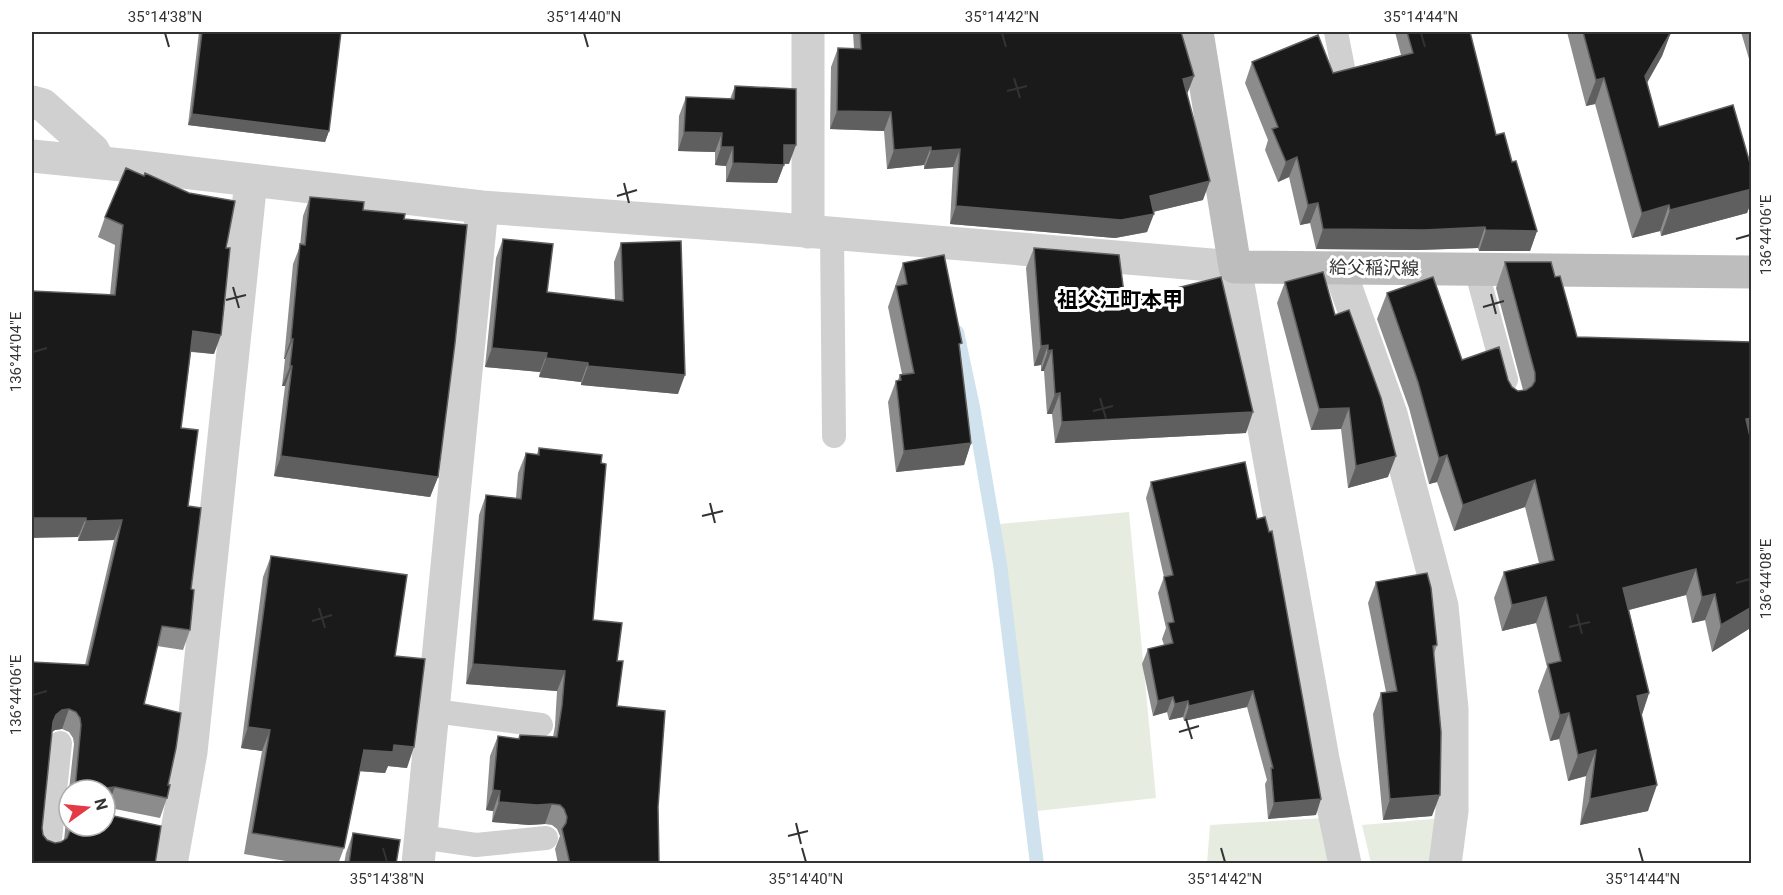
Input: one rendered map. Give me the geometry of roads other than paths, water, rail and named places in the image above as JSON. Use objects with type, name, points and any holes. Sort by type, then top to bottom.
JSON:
[{"type":"main road","points":[[1197,32],[1235,267]]},
{"type":"main road","name":"給父稲沢線","points":[[1235,267],[1752,272]]},
{"type":"street","points":[[808,32],[820,233]]},
{"type":"street","points":[[32,102],[43,105],[93,150],[100,163]]},
{"type":"street","points":[[32,156],[482,207],[1235,267],[1323,759],[1345,864]]},
{"type":"street","points":[[168,844],[191,752],[251,180]]},
{"type":"street","points":[[420,850],[482,207]]},
{"type":"street","points":[[1339,268],[1391,414],[1442,606],[1452,710],[1452,811],[1445,864]]},
{"type":"lane","points":[[1336,32],[1344,73]]},
{"type":"lane","points":[[820,233],[834,436]]},
{"type":"lane","points":[[1476,269],[1512,403]]},
{"type":"lane","points":[[434,711],[541,725]]},
{"type":"lane","points":[[60,743],[61,778]]},
{"type":"lane","points":[[49,849],[57,824]]},
{"type":"lane","points":[[420,850],[546,838]]},
{"type":"waterway","points":[[957,332],[973,407],[1000,564],[1037,864]]},
{"type":"district","name":"祖父江町本甲","points":[[1120,300]]}]
